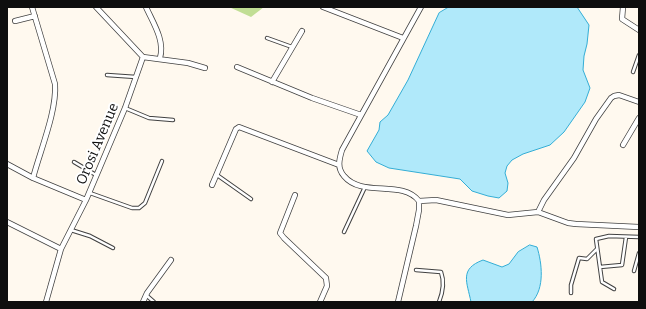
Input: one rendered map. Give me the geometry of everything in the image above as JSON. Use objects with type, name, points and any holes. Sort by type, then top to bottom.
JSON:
[{"type":"street","points":[[32,7],[55,84],[56,92],[51,116],[33,178]]},
{"type":"street","points":[[96,7],[143,57],[160,58],[205,68]]},
{"type":"street","points":[[146,7],[162,46],[160,58]]},
{"type":"street","points":[[323,7],[403,38]]},
{"type":"street","points":[[421,7],[342,150],[339,165],[340,170],[348,181],[356,186],[402,192],[419,201],[436,200],[508,215],[538,212],[568,223],[639,227]]},
{"type":"street","points":[[623,7],[622,19],[639,30]]},
{"type":"street","points":[[15,21],[35,16]]},
{"type":"street","points":[[272,82],[302,31]]},
{"type":"street","name":"Orosi Avenue","points":[[46,302],[61,249],[89,193],[125,108],[143,57]]},
{"type":"street","points":[[238,68],[361,115]]},
{"type":"street","points":[[538,212],[544,200],[574,158],[596,119],[611,98],[620,95],[639,102]]},
{"type":"street","points":[[623,145],[639,118]]},
{"type":"street","points":[[212,184],[236,129],[239,127],[339,165]]},
{"type":"street","points":[[7,164],[33,178],[86,200]]},
{"type":"street","points":[[295,194],[280,233],[326,278],[327,286],[320,302]]},
{"type":"street","points":[[398,302],[417,218],[419,201]]},
{"type":"street","points":[[7,222],[61,249]]},
{"type":"street","points":[[143,302],[146,295],[171,260]]},
{"type":"lane","points":[[267,38],[292,48]]},
{"type":"lane","points":[[632,72],[639,55]]},
{"type":"lane","points":[[107,75],[137,77]]},
{"type":"lane","points":[[125,108],[149,118],[173,120]]},
{"type":"lane","points":[[89,193],[132,208],[139,208],[145,203],[162,161]]},
{"type":"lane","points":[[74,162],[96,175]]},
{"type":"lane","points":[[216,175],[252,199]]},
{"type":"lane","points":[[344,232],[365,187]]},
{"type":"lane","points":[[71,230],[90,236],[113,248]]},
{"type":"lane","points":[[614,289],[602,282],[596,239],[609,236],[639,237]]},
{"type":"lane","points":[[600,268],[622,265],[626,237]]},
{"type":"lane","points":[[570,293],[579,258],[587,259],[598,249]]},
{"type":"lane","points":[[634,271],[639,253]]},
{"type":"lane","points":[[416,270],[441,272],[443,278],[443,288],[439,302]]},
{"type":"lane","points":[[146,295],[154,302]]},
{"type":"green space","points":[[229,7],[264,7],[251,17]]},
{"type":"water","points":[[449,7],[577,7],[589,25],[583,70],[590,88],[585,102],[564,132],[550,145],[523,154],[512,160],[507,166],[505,173],[508,183],[507,191],[499,198],[472,191],[460,179],[389,168],[376,162],[367,151],[379,130],[380,122],[388,115],[408,80],[439,13]]},
{"type":"water","points":[[530,245],[537,247],[541,268],[541,283],[532,302],[471,302],[466,277],[470,268],[483,260],[502,267],[509,264],[518,252]]}]
